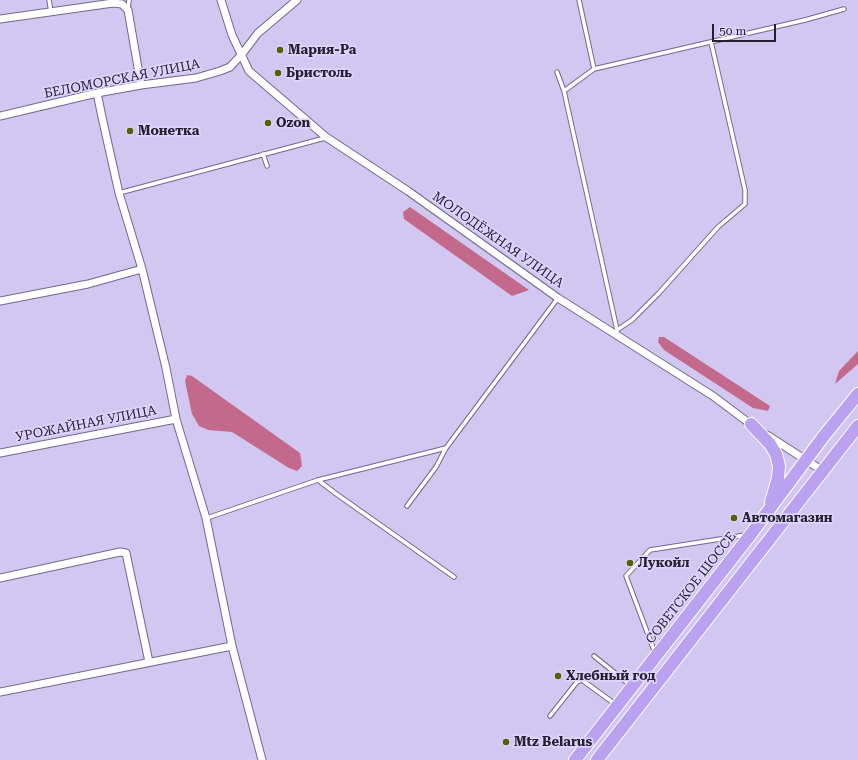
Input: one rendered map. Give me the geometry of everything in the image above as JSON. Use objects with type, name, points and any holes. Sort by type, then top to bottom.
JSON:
[{"type":"highway","name":"СОВЕТСКОЕ ШОССЕ","points":[[575,760],[657,656],[858,394]]},
{"type":"highway","points":[[751,424],[770,444],[776,454],[779,466],[778,478],[769,510]]},
{"type":"highway","points":[[597,760],[858,426]]},
{"type":"street","name":"МОЛОДЁЖНАЯ УЛИЦА","points":[[221,0],[232,35],[249,71],[326,137],[408,191],[558,298],[617,333],[823,471]]},
{"type":"street","name":"БЕЛОМОРСКАЯ УЛИЦА","points":[[0,116],[97,93],[141,85],[196,78],[220,71],[230,67],[258,33],[297,0]]},
{"type":"street","points":[[0,19],[114,3],[122,4],[128,10],[141,85]]},
{"type":"street","points":[[97,93],[119,193],[142,269],[166,368],[176,419],[206,518],[232,646],[262,760]]},
{"type":"street","points":[[0,301],[88,284],[142,269]]},
{"type":"street","name":"УРОЖАЙНАЯ УЛИЦА","points":[[0,453],[176,419]]},
{"type":"street","points":[[0,578],[120,552],[126,553],[149,662]]},
{"type":"street","points":[[0,692],[232,646]]},
{"type":"lane","points":[[49,0],[51,12]]},
{"type":"lane","points":[[128,10],[129,0]]},
{"type":"lane","points":[[579,0],[594,70]]},
{"type":"lane","points":[[564,91],[594,70],[805,20],[844,9]]},
{"type":"lane","points":[[557,72],[564,91],[617,333],[659,293],[718,227],[745,204],[745,190],[711,42]]},
{"type":"lane","points":[[119,193],[326,137]]},
{"type":"lane","points":[[263,154],[267,166]]},
{"type":"lane","points":[[407,506],[436,468],[446,448],[558,298]]},
{"type":"lane","points":[[206,518],[318,480],[446,448]]},
{"type":"lane","points":[[318,480],[334,493],[454,577]]},
{"type":"lane","points":[[657,656],[626,576],[650,550],[751,534]]},
{"type":"lane","points":[[594,656],[633,687]]},
{"type":"lane","points":[[550,716],[577,682],[582,680],[618,706]]},
{"type":"shaded area","points":[[410,207],[529,290],[512,296],[404,219],[403,212]]},
{"type":"shaded area","points":[[659,337],[664,337],[770,406],[768,411],[753,408],[664,350],[658,342]]},
{"type":"shaded area","points":[[858,351],[858,364],[835,384],[839,371]]},
{"type":"shaded area","points":[[187,375],[192,376],[300,453],[302,466],[297,471],[289,468],[232,432],[208,430],[199,426],[192,414],[185,381]]},
{"type":"place","name":"Мария-Ра","points":[[280,50]]},
{"type":"place","name":"Бристоль","points":[[278,73]]},
{"type":"place","name":"Ozon","points":[[268,123]]},
{"type":"place","name":"Монетка","points":[[130,131]]},
{"type":"place","name":"Автомагазин","points":[[734,518]]},
{"type":"place","name":"Лукойл","points":[[630,563]]},
{"type":"place","name":"Хлебный год","points":[[558,676]]},
{"type":"place","name":"Mtz Belarus","points":[[506,742]]}]
